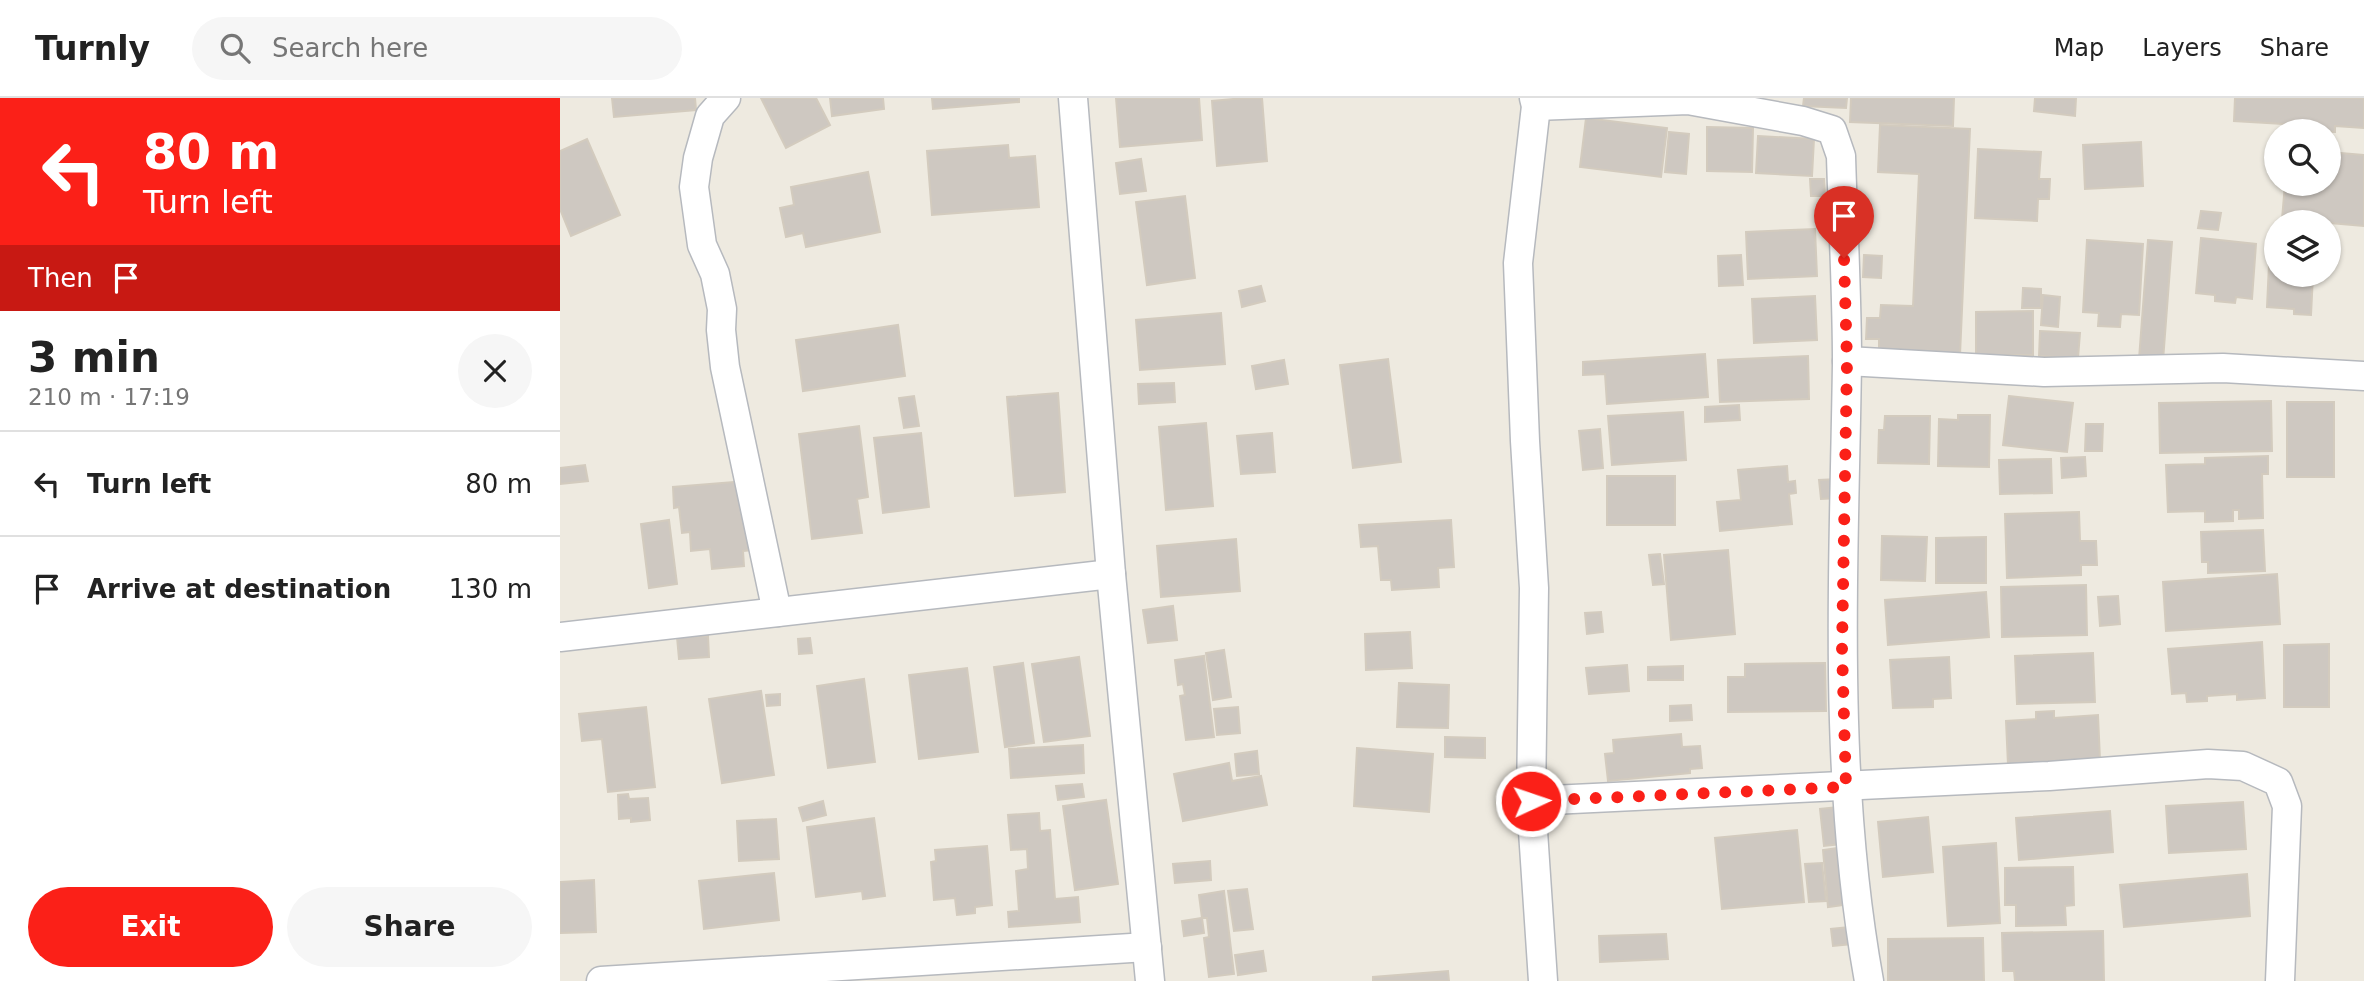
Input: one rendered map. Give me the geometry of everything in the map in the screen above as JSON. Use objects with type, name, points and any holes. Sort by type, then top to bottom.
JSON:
[{"type":"street","points":[[726,98],[710,116],[698,158],[694,187],[702,245],[715,274],[722,309],[725,368],[776,612]]},
{"type":"street","points":[[1073,98],[1111,574],[1150,981]]},
{"type":"street","points":[[1543,981],[1531,801],[1534,588],[1518,263],[1535,102],[1688,100],[1803,121],[1832,130],[1841,156],[1847,361],[1842,648],[1846,787],[1858,920],[1869,981]]},
{"type":"street","points":[[1847,361],[2044,372],[2223,368],[2364,376]]},
{"type":"street","points":[[560,637],[1111,574]]},
{"type":"street","points":[[1531,801],[2049,776],[2208,764],[2243,766],[2278,782],[2287,806],[2280,981]]},
{"type":"street","points":[[601,981],[1147,947]]},
{"type":"building","points":[[612,98],[695,98],[696,110],[614,117]]},
{"type":"building","points":[[761,98],[816,98],[830,125],[786,148]]},
{"type":"building","points":[[830,98],[883,98],[884,109],[832,116]]},
{"type":"building","points":[[932,98],[1019,98],[1019,102],[933,109]]},
{"type":"building","points":[[1116,98],[1199,98],[1202,140],[1120,147]]},
{"type":"building","points":[[1262,98],[1267,161],[1217,166],[1212,101]]},
{"type":"building","points":[[1804,98],[1847,98],[1846,108],[1803,106]]},
{"type":"building","points":[[1851,98],[1954,98],[1953,126],[1850,122]]},
{"type":"building","points":[[2035,98],[2076,98],[2075,116],[2034,111]]},
{"type":"building","points":[[2235,98],[2364,98],[2364,128],[2341,126],[2341,119],[2264,119],[2264,123],[2234,121]]},
{"type":"building","points":[[1586,118],[1667,128],[1661,177],[1580,167]]},
{"type":"building","points":[[1880,125],[1970,129],[1960,355],[1879,351],[1879,339],[1866,339],[1867,318],[1880,318],[1881,305],[1913,306],[1919,174],[1878,172]]},
{"type":"building","points":[[1707,127],[1753,128],[1752,172],[1707,171]]},
{"type":"building","points":[[1669,132],[1689,134],[1686,174],[1665,172]]},
{"type":"building","points":[[1758,136],[1814,139],[1812,176],[1756,173]]},
{"type":"building","points":[[587,139],[620,215],[571,236],[560,209],[560,151]]},
{"type":"building","points":[[2141,142],[2143,186],[2085,189],[2083,145]]},
{"type":"building","points":[[1008,145],[1009,158],[1035,156],[1039,207],[932,215],[927,151]]},
{"type":"building","points":[[1978,149],[2041,152],[2039,179],[2050,179],[2049,199],[2038,199],[2037,221],[1975,218]]},
{"type":"building","points":[[2341,153],[2364,155],[2364,226],[2341,224],[2341,210],[2283,210],[2284,196],[2341,196]]},
{"type":"building","points":[[1141,159],[1146,191],[1120,194],[1116,163]]},
{"type":"building","points":[[868,172],[880,232],[806,247],[803,233],[786,237],[780,208],[794,205],[791,187]]},
{"type":"building","points":[[1810,179],[1824,179],[1825,196],[1811,196]]},
{"type":"building","points":[[1185,196],[1195,278],[1147,285],[1136,202]]},
{"type":"building","points":[[2201,211],[2221,213],[2218,230],[2198,228]]},
{"type":"building","points":[[1815,229],[1817,276],[1748,279],[1746,232]]},
{"type":"building","points":[[2201,238],[2256,244],[2252,299],[2236,297],[2235,303],[2215,301],[2215,295],[2196,293]]},
{"type":"building","points":[[2087,240],[2143,244],[2139,315],[2121,314],[2120,327],[2098,326],[2099,313],[2083,312]]},
{"type":"building","points":[[2148,240],[2172,242],[2163,361],[2139,359]]},
{"type":"building","points":[[1741,255],[1743,285],[1719,286],[1718,256]]},
{"type":"building","points":[[1864,255],[1882,256],[1881,278],[1863,277]]},
{"type":"building","points":[[1261,286],[1265,301],[1242,307],[1239,291]]},
{"type":"building","points":[[2268,287],[2312,287],[2311,315],[2294,314],[2294,309],[2267,307]]},
{"type":"building","points":[[2023,288],[2041,289],[2041,308],[2022,308]]},
{"type":"building","points":[[2043,295],[2060,297],[2058,327],[2041,325]]},
{"type":"building","points":[[1815,296],[1817,340],[1754,343],[1752,299]]},
{"type":"building","points":[[2033,311],[2033,355],[1976,355],[1976,312]]},
{"type":"building","points":[[1221,313],[1225,364],[1140,370],[1136,320]]},
{"type":"building","points":[[898,325],[905,376],[803,391],[796,340]]},
{"type":"building","points":[[2040,331],[2080,333],[2078,358],[2039,356]]},
{"type":"building","points":[[1705,354],[1708,397],[1607,404],[1605,374],[1583,375],[1583,362]]},
{"type":"building","points":[[1808,356],[1809,399],[1720,402],[1718,360]]},
{"type":"building","points":[[1388,359],[1401,462],[1353,468],[1340,365]]},
{"type":"building","points":[[1284,360],[1288,384],[1256,389],[1252,366]]},
{"type":"building","points":[[1174,383],[1175,402],[1139,404],[1138,384]]},
{"type":"building","points":[[1058,393],[1065,492],[1015,496],[1007,397]]},
{"type":"building","points":[[914,396],[919,426],[904,428],[899,398]]},
{"type":"building","points":[[2009,396],[2073,403],[2067,452],[2003,445]]},
{"type":"building","points":[[2271,401],[2272,451],[2160,453],[2159,403]]},
{"type":"building","points":[[2287,402],[2334,402],[2334,477],[2287,477]]},
{"type":"building","points":[[1739,405],[1740,420],[1705,422],[1705,407]]},
{"type":"building","points":[[1683,412],[1686,460],[1612,465],[1608,416]]},
{"type":"building","points":[[1958,415],[1990,415],[1989,467],[1938,466],[1939,419],[1958,420]]},
{"type":"building","points":[[1885,416],[1930,416],[1929,464],[1878,463],[1879,430],[1884,430]]},
{"type":"building","points":[[1206,423],[1213,506],[1166,510],[1159,427]]},
{"type":"building","points":[[2086,424],[2103,424],[2102,451],[2085,451]]},
{"type":"building","points":[[859,426],[868,497],[857,499],[862,533],[812,539],[799,434]]},
{"type":"building","points":[[1600,429],[1603,468],[1583,470],[1579,431]]},
{"type":"building","points":[[921,433],[929,507],[883,513],[874,438]]},
{"type":"building","points":[[1272,433],[1275,472],[1241,474],[1237,436]]},
{"type":"building","points":[[2268,456],[2268,474],[2262,474],[2263,518],[2239,519],[2239,510],[2233,510],[2233,521],[2205,522],[2205,511],[2168,512],[2166,465],[2205,464],[2205,458]]},
{"type":"building","points":[[2085,457],[2086,476],[2062,478],[2061,458]]},
{"type":"building","points":[[2051,459],[2052,493],[2000,494],[1999,460]]},
{"type":"building","points":[[585,465],[588,481],[560,484],[560,468]]},
{"type":"building","points":[[1787,466],[1788,482],[1795,481],[1796,493],[1789,494],[1792,524],[1720,531],[1717,502],[1741,500],[1738,470]]},
{"type":"building","points":[[1607,476],[1675,476],[1675,525],[1607,525]]},
{"type":"building","points":[[1838,479],[1839,498],[1821,499],[1819,480]]},
{"type":"building","points":[[746,481],[752,550],[743,551],[744,566],[712,569],[710,549],[691,551],[690,532],[682,533],[679,507],[674,508],[673,487]]},
{"type":"building","points":[[2079,512],[2080,541],[2096,541],[2097,565],[2081,565],[2081,575],[2007,578],[2005,514]]},
{"type":"building","points":[[669,520],[677,584],[649,588],[641,524]]},
{"type":"building","points":[[1451,520],[1454,567],[1438,568],[1439,587],[1392,590],[1391,580],[1381,580],[1378,546],[1361,547],[1359,525]]},
{"type":"building","points":[[2263,530],[2265,571],[2208,573],[2208,562],[2202,562],[2201,532]]},
{"type":"building","points":[[1882,536],[1927,537],[1925,581],[1881,580]]},
{"type":"building","points":[[1986,537],[1986,583],[1936,583],[1936,538]]},
{"type":"building","points":[[1236,539],[1240,591],[1161,597],[1157,546]]},
{"type":"building","points":[[1728,550],[1735,634],[1671,640],[1664,555]]},
{"type":"building","points":[[1660,554],[1664,584],[1653,585],[1649,555]]},
{"type":"building","points":[[2277,574],[2280,624],[2166,631],[2163,582]]},
{"type":"building","points":[[2086,585],[2087,635],[2002,637],[2001,587]]},
{"type":"building","points":[[1986,592],[1989,637],[1888,645],[1885,600]]},
{"type":"building","points":[[2118,596],[2120,624],[2100,626],[2098,597]]},
{"type":"building","points":[[1173,606],[1177,640],[1148,643],[1143,610]]},
{"type":"building","points":[[1601,612],[1603,632],[1587,634],[1585,613]]},
{"type":"building","points":[[1410,632],[1412,668],[1366,670],[1365,634]]},
{"type":"building","points":[[708,636],[709,657],[679,659],[677,637]]},
{"type":"building","points":[[810,638],[812,653],[799,654],[798,639]]},
{"type":"building","points":[[2262,642],[2265,698],[2237,700],[2237,694],[2207,696],[2207,701],[2187,702],[2186,693],[2172,694],[2168,649]]},
{"type":"building","points":[[2329,644],[2329,707],[2284,707],[2284,645]]},
{"type":"building","points":[[1224,650],[1231,697],[1213,700],[1206,653]]},
{"type":"building","points":[[2093,653],[2095,702],[2017,704],[2015,656]]},
{"type":"building","points":[[1204,656],[1214,737],[1186,740],[1180,696],[1185,695],[1183,684],[1178,685],[1175,660]]},
{"type":"building","points":[[1079,657],[1090,736],[1044,742],[1032,664]]},
{"type":"building","points":[[1949,657],[1951,698],[1933,699],[1933,707],[1893,708],[1890,660]]},
{"type":"building","points":[[1023,663],[1034,743],[1005,747],[994,667]]},
{"type":"building","points":[[1825,663],[1826,711],[1728,712],[1728,677],[1745,677],[1745,664]]},
{"type":"building","points":[[1627,665],[1629,691],[1589,694],[1586,668]]},
{"type":"building","points":[[1683,666],[1683,680],[1648,680],[1648,667]]},
{"type":"building","points":[[967,668],[978,752],[919,759],[909,675]]},
{"type":"building","points":[[864,679],[875,762],[828,768],[817,686]]},
{"type":"building","points":[[1399,683],[1449,685],[1448,728],[1397,727]]},
{"type":"building","points":[[761,691],[774,775],[722,783],[709,699]]},
{"type":"building","points":[[780,694],[780,705],[767,706],[766,695]]},
{"type":"building","points":[[1691,705],[1692,720],[1670,721],[1670,706]]},
{"type":"building","points":[[646,707],[655,787],[608,792],[602,739],[582,741],[579,714]]},
{"type":"building","points":[[1238,707],[1240,733],[1217,735],[1214,709]]},
{"type":"building","points":[[2054,711],[2054,718],[2098,715],[2100,760],[2008,765],[2006,721],[2036,719],[2036,712]]},
{"type":"building","points":[[1681,734],[1682,747],[1700,746],[1702,768],[1690,769],[1690,773],[1608,781],[1605,754],[1614,753],[1613,740]]},
{"type":"building","points":[[1445,737],[1485,738],[1485,758],[1445,757]]},
{"type":"building","points":[[1083,745],[1084,773],[1011,778],[1009,749]]},
{"type":"building","points":[[1357,748],[1433,754],[1429,812],[1354,806]]},
{"type":"building","points":[[1257,751],[1259,774],[1237,776],[1235,754]]},
{"type":"building","points":[[1229,763],[1232,781],[1261,776],[1267,805],[1183,821],[1174,774]]},
{"type":"building","points":[[1082,784],[1084,797],[1058,800],[1056,786]]},
{"type":"building","points":[[628,794],[629,799],[648,798],[650,820],[631,822],[631,818],[619,819],[618,795]]},
{"type":"building","points":[[1106,800],[1118,884],[1075,890],[1063,806]]},
{"type":"building","points":[[823,801],[826,815],[803,821],[799,808]]},
{"type":"building","points":[[2243,802],[2246,849],[2169,853],[2166,806]]},
{"type":"building","points":[[1838,807],[1841,844],[1824,846],[1820,809]]},
{"type":"building","points":[[2110,811],[2113,852],[2019,860],[2016,818]]},
{"type":"building","points":[[1039,813],[1040,831],[1050,830],[1055,899],[1078,897],[1080,922],[1009,927],[1008,912],[1019,911],[1016,871],[1028,869],[1027,849],[1011,850],[1008,815]]},
{"type":"building","points":[[1928,817],[1933,872],[1883,877],[1878,822]]},
{"type":"building","points":[[874,818],[885,896],[863,899],[862,891],[816,897],[807,827]]},
{"type":"building","points":[[776,819],[779,859],[739,861],[737,821]]},
{"type":"building","points":[[1797,830],[1804,902],[1722,909],[1715,838]]},
{"type":"building","points":[[1996,843],[2000,923],[1948,926],[1943,847]]},
{"type":"building","points":[[987,846],[992,905],[975,907],[975,913],[957,915],[955,898],[934,900],[931,862],[936,861],[935,850]]},
{"type":"building","points":[[1845,847],[1851,904],[1828,907],[1823,850]]},
{"type":"building","points":[[1210,861],[1211,880],[1175,883],[1173,864]]},
{"type":"building","points":[[1822,863],[1826,901],[1809,902],[1805,864]]},
{"type":"building","points":[[2073,867],[2074,905],[2065,906],[2066,925],[2016,926],[2016,905],[2005,905],[2005,868]]},
{"type":"building","points":[[774,873],[779,920],[704,929],[699,881]]},
{"type":"building","points":[[2247,874],[2250,916],[2124,927],[2120,885]]},
{"type":"building","points":[[594,880],[596,932],[560,933],[560,882]]},
{"type":"building","points":[[1247,889],[1253,929],[1234,931],[1228,891]]},
{"type":"building","points":[[1224,891],[1234,974],[1209,977],[1204,938],[1209,937],[1207,918],[1202,918],[1199,895]]},
{"type":"building","points":[[1202,918],[1204,933],[1184,936],[1182,921]]},
{"type":"building","points":[[1849,927],[1852,944],[1833,946],[1831,929]]},
{"type":"building","points":[[2103,931],[2104,981],[2015,981],[2014,971],[2003,971],[2002,933]]},
{"type":"building","points":[[1666,934],[1668,959],[1600,962],[1599,936]]},
{"type":"building","points":[[1983,938],[1984,981],[1888,981],[1888,939]]},
{"type":"building","points":[[1263,951],[1266,971],[1238,975],[1235,955]]},
{"type":"building","points":[[1448,971],[1449,981],[1373,981],[1373,977]]},
{"type":"route","points":[[1531,801],[1846,787],[1842,648],[1847,361],[1844,258]]}]
